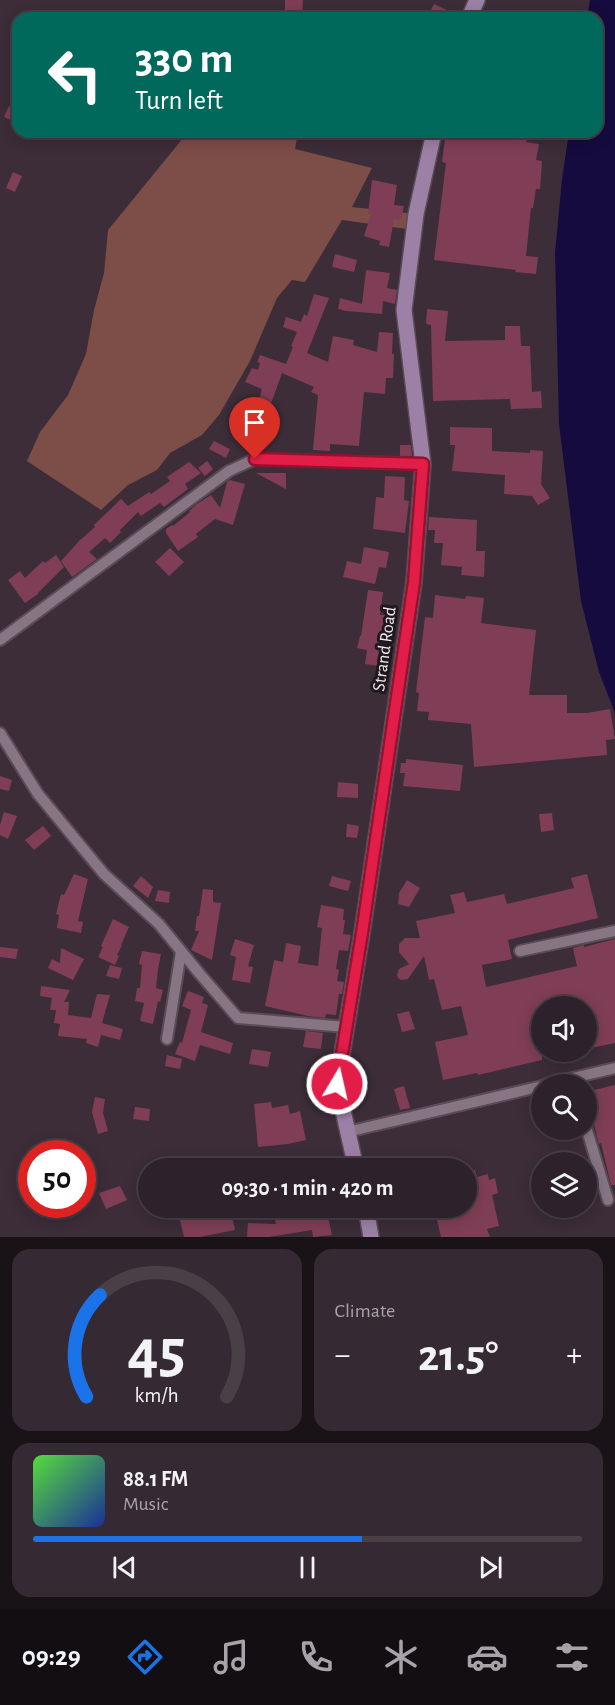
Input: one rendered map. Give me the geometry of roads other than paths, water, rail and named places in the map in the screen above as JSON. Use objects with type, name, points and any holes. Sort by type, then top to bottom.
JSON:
[{"type":"main road","name":"Strand Road","points":[[354,1158],[337,1084],[364,921],[414,582],[423,464],[404,310],[416,214],[433,138]]},
{"type":"main road","points":[[368,1218],[371,1237]]},
{"type":"street","points":[[0,640],[229,471],[255,459],[423,464]]},
{"type":"street","points":[[0,733],[38,794],[104,874],[159,924],[238,1018],[346,1027]]},
{"type":"street","points":[[520,951],[615,931]]},
{"type":"street","points":[[167,1039],[182,951]]},
{"type":"street","points":[[597,1074],[615,1068]]},
{"type":"street","points":[[347,1132],[531,1089]]},
{"type":"street","points":[[590,1140],[608,1200]]}]
